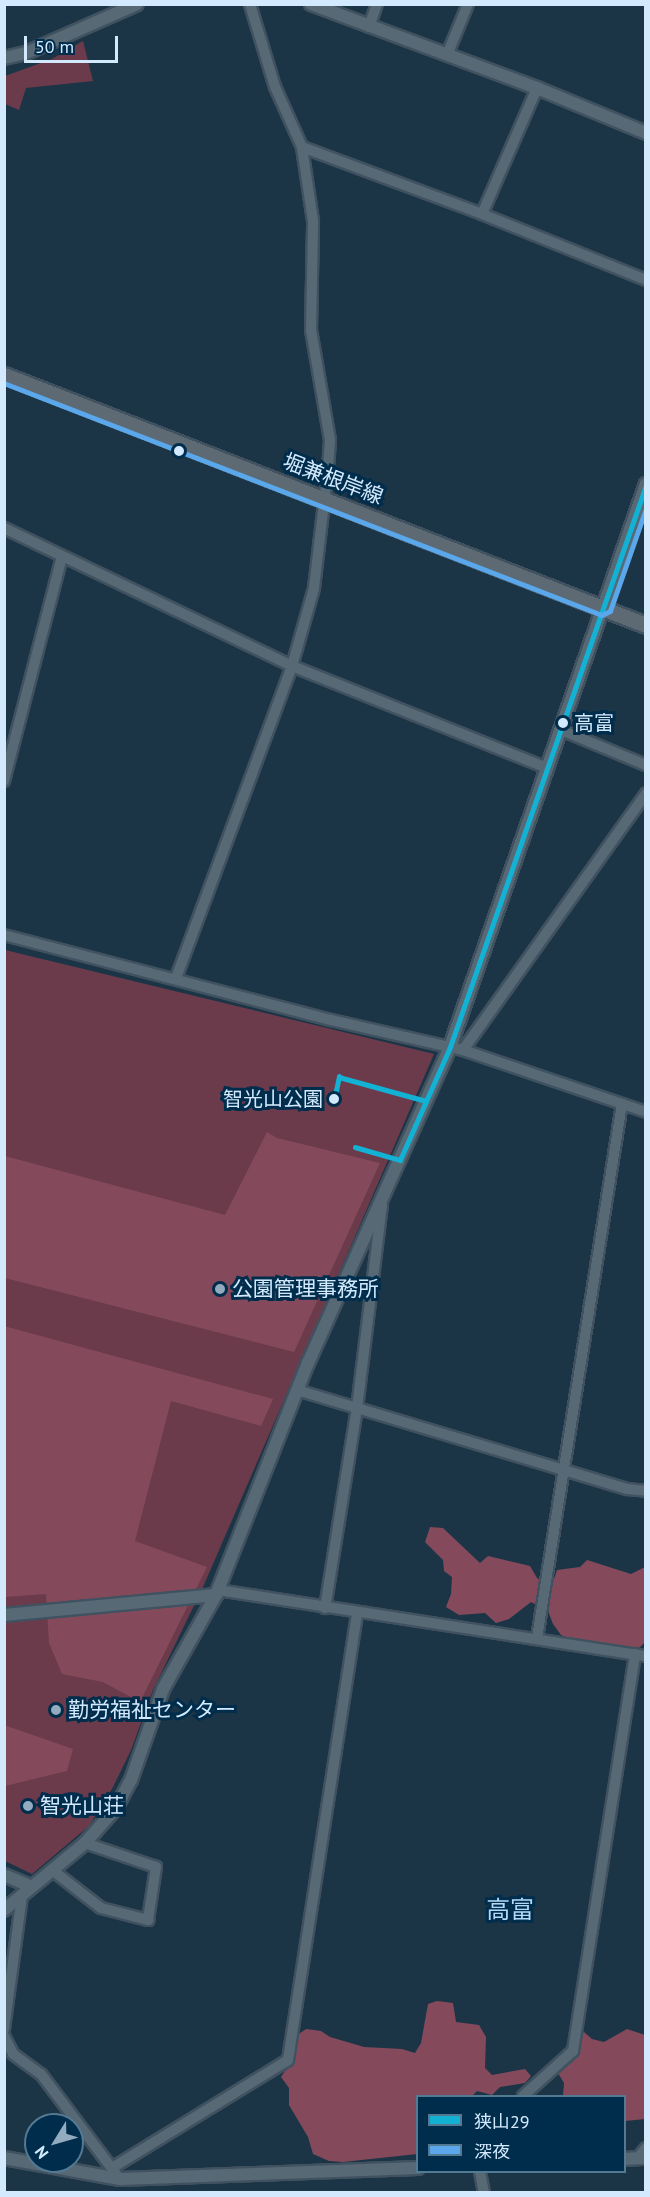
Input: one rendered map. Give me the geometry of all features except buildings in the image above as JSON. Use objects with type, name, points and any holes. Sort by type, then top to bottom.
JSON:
[{"type":"main road","name":"堀兼根岸線","points":[[4,375],[645,625]]},
{"type":"street","points":[[4,58],[26,53],[137,4]]},
{"type":"street","points":[[176,978],[292,666],[314,588],[330,440],[311,330],[313,221],[302,147],[275,87],[250,4]]},
{"type":"street","points":[[312,4],[537,88],[645,133]]},
{"type":"street","points":[[369,27],[377,4]]},
{"type":"street","points":[[447,55],[468,4]]},
{"type":"street","points":[[482,213],[537,88]]},
{"type":"street","points":[[302,147],[482,213],[645,280]]},
{"type":"street","points":[[4,1910],[86,1843],[116,1808],[126,1792],[163,1689],[217,1593],[297,1390],[450,1047],[645,484]]},
{"type":"street","points":[[4,528],[292,666],[547,768]]},
{"type":"street","points":[[4,781],[62,557]]},
{"type":"street","points":[[561,730],[645,765]]},
{"type":"street","points":[[463,1050],[645,794]]},
{"type":"street","points":[[4,935],[331,1020],[463,1050],[645,1112]]},
{"type":"street","points":[[537,1638],[562,1468],[622,1104]]},
{"type":"street","points":[[325,1608],[357,1408],[382,1199]]},
{"type":"street","points":[[297,1390],[628,1489],[645,1491]]},
{"type":"street","points":[[4,1615],[217,1593],[537,1638],[640,1655],[573,2051],[525,2095]]},
{"type":"street","points":[[116,2174],[288,2060],[357,1612]]},
{"type":"street","points":[[52,1870],[101,1908],[148,1920],[156,1868],[86,1843]]},
{"type":"street","points":[[4,1875],[27,1891]]},
{"type":"street","points":[[4,2029],[27,1891]]},
{"type":"street","points":[[4,2036],[13,2054],[41,2074],[116,2174]]},
{"type":"street","points":[[636,2159],[645,2148]]},
{"type":"street","points":[[4,2158],[116,2174],[416,2168]]},
{"type":"street","points":[[480,2173],[484,2193]]},
{"type":"shaded area","points":[[83,41],[93,81],[26,88],[19,110],[5,104],[5,76],[52,59]]},
{"type":"shaded area","name":"智光山公園","points":[[5,950],[434,1054],[203,1587],[153,1690],[131,1750],[113,1787],[89,1826],[32,1874],[5,1861]]},
{"type":"shaded area","points":[[267,1132],[277,1138],[380,1163],[294,1352],[5,1278],[5,1156],[225,1215]]},
{"type":"shaded area","points":[[4,1326],[273,1399],[261,1426],[171,1401],[135,1541],[207,1567],[140,1702],[103,1682],[62,1674],[49,1643],[46,1594],[5,1597]]},
{"type":"shaded area","points":[[430,1527],[443,1528],[480,1563],[488,1556],[530,1566],[537,1578],[548,1586],[553,1582],[557,1570],[580,1567],[587,1560],[631,1574],[645,1567],[645,1642],[638,1649],[573,1640],[561,1635],[548,1611],[531,1602],[509,1619],[496,1623],[485,1613],[459,1615],[446,1607],[451,1594],[452,1577],[444,1571],[443,1560],[425,1542]]},
{"type":"shaded area","points":[[4,1725],[73,1749],[67,1771],[5,1786]]},
{"type":"shaded area","points":[[437,2001],[453,2003],[456,2022],[479,2025],[486,2037],[485,2068],[492,2075],[525,2069],[531,2076],[525,2083],[500,2087],[492,2095],[477,2091],[473,2095],[416,2095],[416,2154],[343,2162],[329,2161],[313,2154],[308,2137],[289,2105],[289,2088],[281,2077],[291,2062],[296,2036],[306,2029],[321,2031],[330,2037],[364,2047],[402,2049],[415,2053],[421,2043],[428,2004]]},
{"type":"shaded area","points":[[627,2029],[645,2035],[645,2119],[626,2121],[626,2095],[563,2095],[564,2083],[558,2073],[567,2063],[579,2036],[584,2032],[592,2039],[604,2042]]},
{"type":"transit line","name":"深夜","points":[[4,383],[602,615],[610,611],[646,508]]},
{"type":"transit line","name":"狭山29","points":[[355,1147],[400,1160],[450,1047],[646,485]]},
{"type":"transit line","name":"狭山29","points":[[334,1100],[339,1077],[426,1101]]},
{"type":"place","name":"高富","points":[[563,723]]},
{"type":"place","name":"智光山公園","points":[[334,1099]]},
{"type":"place","name":"公園管理事務所","points":[[220,1289]]},
{"type":"place","name":"勤労福祉センター","points":[[56,1710]]},
{"type":"place","name":"智光山荘","points":[[28,1806]]},
{"type":"district","name":"高富","points":[[510,1910]]}]
